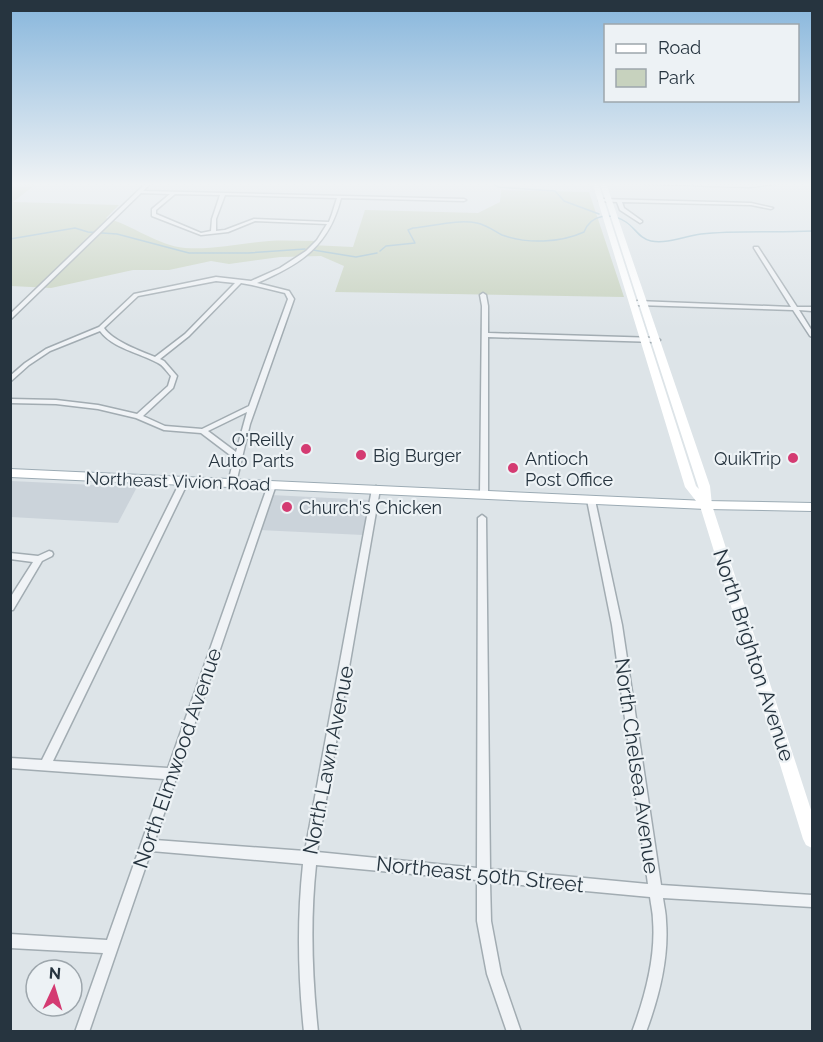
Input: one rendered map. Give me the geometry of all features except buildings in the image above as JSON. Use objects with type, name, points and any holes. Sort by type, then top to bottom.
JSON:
[{"type":"main road","name":"North Brighton Avenue","points":[[616,232],[634,303],[651,340],[704,486],[706,505],[813,839]]},
{"type":"main road","name":"North Brighton Avenue","points":[[616,232],[645,303],[651,340]]},
{"type":"main road","name":"Northeast Vivion Road","points":[[10,473],[706,505],[813,507]]},
{"type":"street","points":[[10,318],[99,232]]},
{"type":"street","points":[[192,232],[201,234],[220,232]]},
{"type":"street","points":[[252,283],[288,268],[322,239],[326,232]]},
{"type":"street","points":[[756,248],[813,335]]},
{"type":"street","points":[[10,380],[27,364],[48,350],[101,328],[136,295],[213,280],[252,283],[284,291],[291,297],[252,407],[232,483]]},
{"type":"street","points":[[157,358],[187,335],[239,282]]},
{"type":"street","points":[[483,295],[484,494]]},
{"type":"street","points":[[634,303],[813,309]]},
{"type":"street","points":[[10,309],[19,310]]},
{"type":"street","points":[[101,328],[106,335],[137,352],[157,358],[174,375],[173,381],[160,398],[138,416]]},
{"type":"street","points":[[484,335],[651,340]]},
{"type":"street","points":[[10,401],[77,404],[138,416],[164,428],[203,430],[252,407]]},
{"type":"street","points":[[203,430],[238,457]]},
{"type":"street","points":[[45,766],[184,482]]},
{"type":"street","name":"North Elmwood Avenue","points":[[82,1032],[272,485]]},
{"type":"street","name":"North Lawn Avenue","points":[[311,1032],[304,950],[310,858],[376,489]]},
{"type":"street","name":"North Chelsea Avenue","points":[[591,500],[616,625],[660,922],[658,962],[647,1011],[639,1032]]},
{"type":"street","points":[[482,518],[484,921],[490,956],[514,1032]]},
{"type":"street","points":[[10,556],[39,559],[50,554]]},
{"type":"street","points":[[10,607],[39,559]]},
{"type":"street","points":[[10,763],[172,774]]},
{"type":"street","name":"Northeast 50th Street","points":[[147,845],[655,891],[813,901]]},
{"type":"street","points":[[10,941],[112,947]]},
{"type":"shaded area","points":[[10,481],[137,487],[118,523],[11,517]]},
{"type":"shaded area","points":[[271,495],[370,500],[363,535],[259,530]]},
{"type":"green space","points":[[11,232],[139,232],[174,246],[195,248],[280,241],[316,241],[311,245],[353,247],[358,232],[602,232],[624,297],[335,292],[344,266],[321,256],[280,257],[229,264],[211,261],[169,270],[133,270],[51,288],[11,286]]},
{"type":"waterway","points":[[10,239],[54,232]]},
{"type":"waterway","points":[[87,232],[117,234],[189,253],[248,253],[305,249]]},
{"type":"waterway","points":[[380,251],[386,246],[415,243],[409,232]]},
{"type":"waterway","points":[[496,232],[512,238],[533,241],[565,238],[584,232]]},
{"type":"waterway","points":[[637,232],[644,238],[657,242],[715,233],[769,232]]},
{"type":"waterway","points":[[313,250],[356,257],[377,253]]},
{"type":"place","name":"O'Reilly Auto Parts","points":[[306,449]]},
{"type":"place","name":"Big Burger","points":[[361,455]]},
{"type":"place","name":"QuikTrip","points":[[793,458]]},
{"type":"place","name":"Antioch Post Office","points":[[513,468]]},
{"type":"place","name":"Church's Chicken","points":[[287,507]]}]
